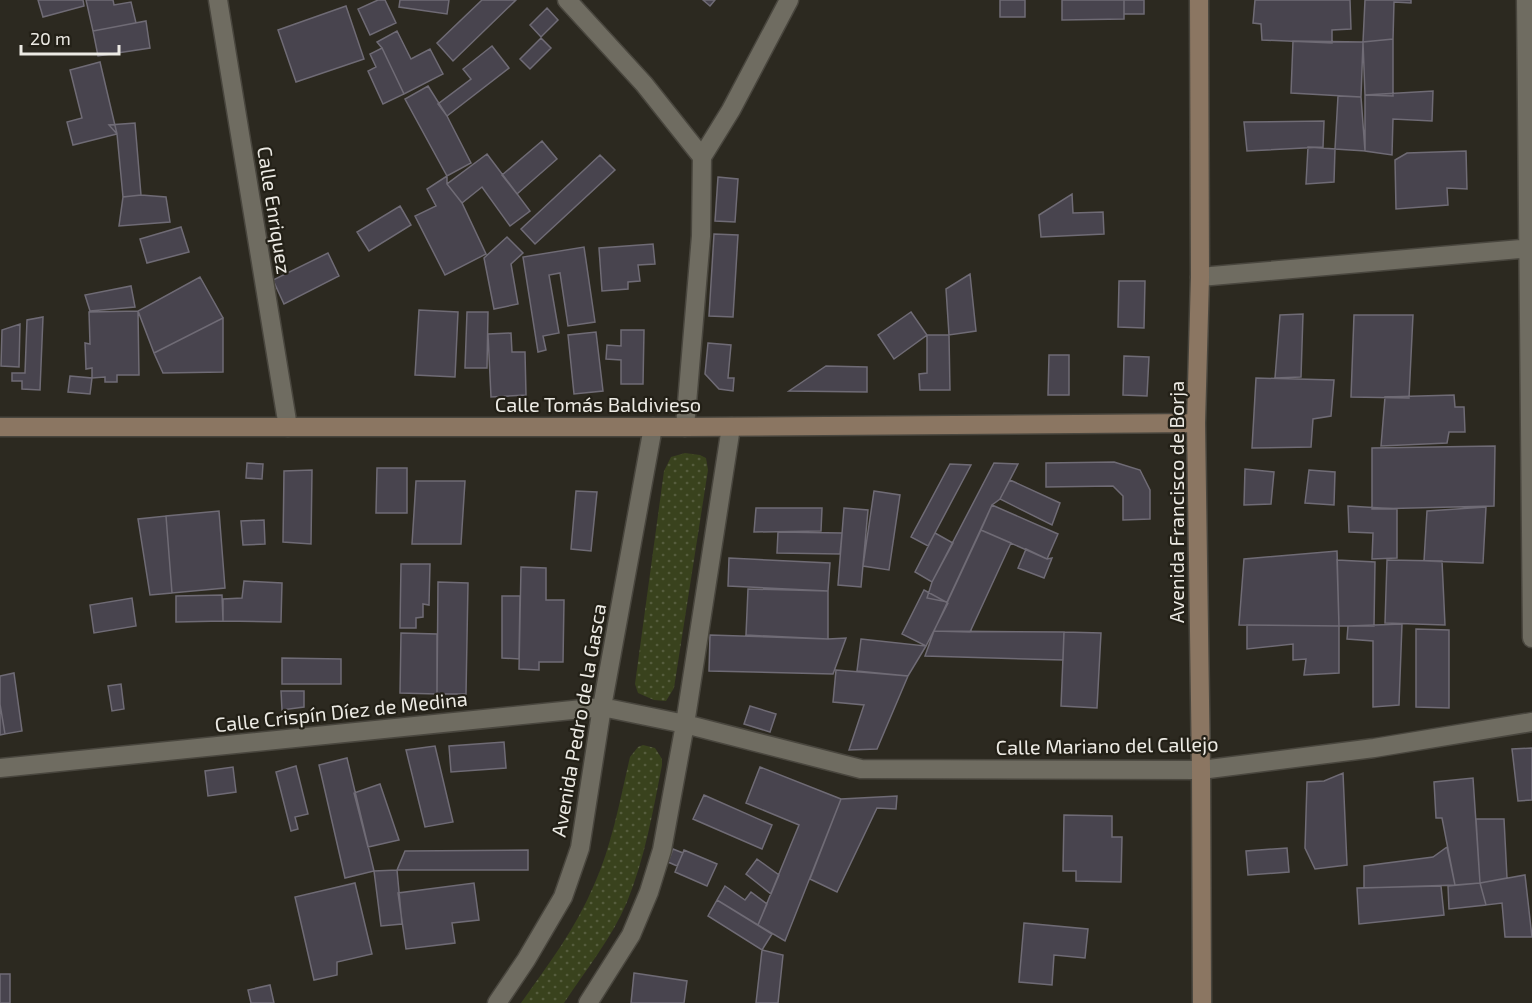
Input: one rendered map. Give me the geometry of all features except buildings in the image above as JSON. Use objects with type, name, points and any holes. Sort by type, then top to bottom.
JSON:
[{"type":"street","name":"Calle Enriquez","points":[[218,0],[288,427]]},
{"type":"street","points":[[567,0],[644,84],[702,158]]},
{"type":"street","points":[[685,427],[700,237],[702,158],[731,110],[789,0]]},
{"type":"street","name":"Avenida Francisco de Borja","points":[[1199,0],[1200,277],[1196,423],[1202,1003]]},
{"type":"street","points":[[1528,11],[1532,638]]},
{"type":"street","points":[[1200,277],[1530,248]]},
{"type":"street","name":"Calle Tomás Baldivieso","points":[[0,427],[731,427],[1196,423]]},
{"type":"street","name":"Avenida Pedro de la Gasca","points":[[498,1003],[563,897],[580,848],[602,707],[653,427]]},
{"type":"street","points":[[588,1003],[631,935],[650,892],[662,850],[685,724],[731,427]]},
{"type":"street","name":"Calle Crispín Díez de Medina","points":[[0,768],[602,707],[685,724]]},
{"type":"street","name":"Calle Mariano del Callejo","points":[[685,724],[861,769],[1201,770],[1374,748],[1532,722]]},
{"type":"green space","points":[[685,453],[706,458],[708,470],[674,688],[666,701],[654,700],[638,693],[635,684],[664,471],[671,457]]},
{"type":"green space","points":[[643,745],[655,748],[662,759],[662,765],[644,851],[621,915],[564,1003],[521,1003],[561,946],[587,901],[611,838],[630,757],[638,747]]}]
